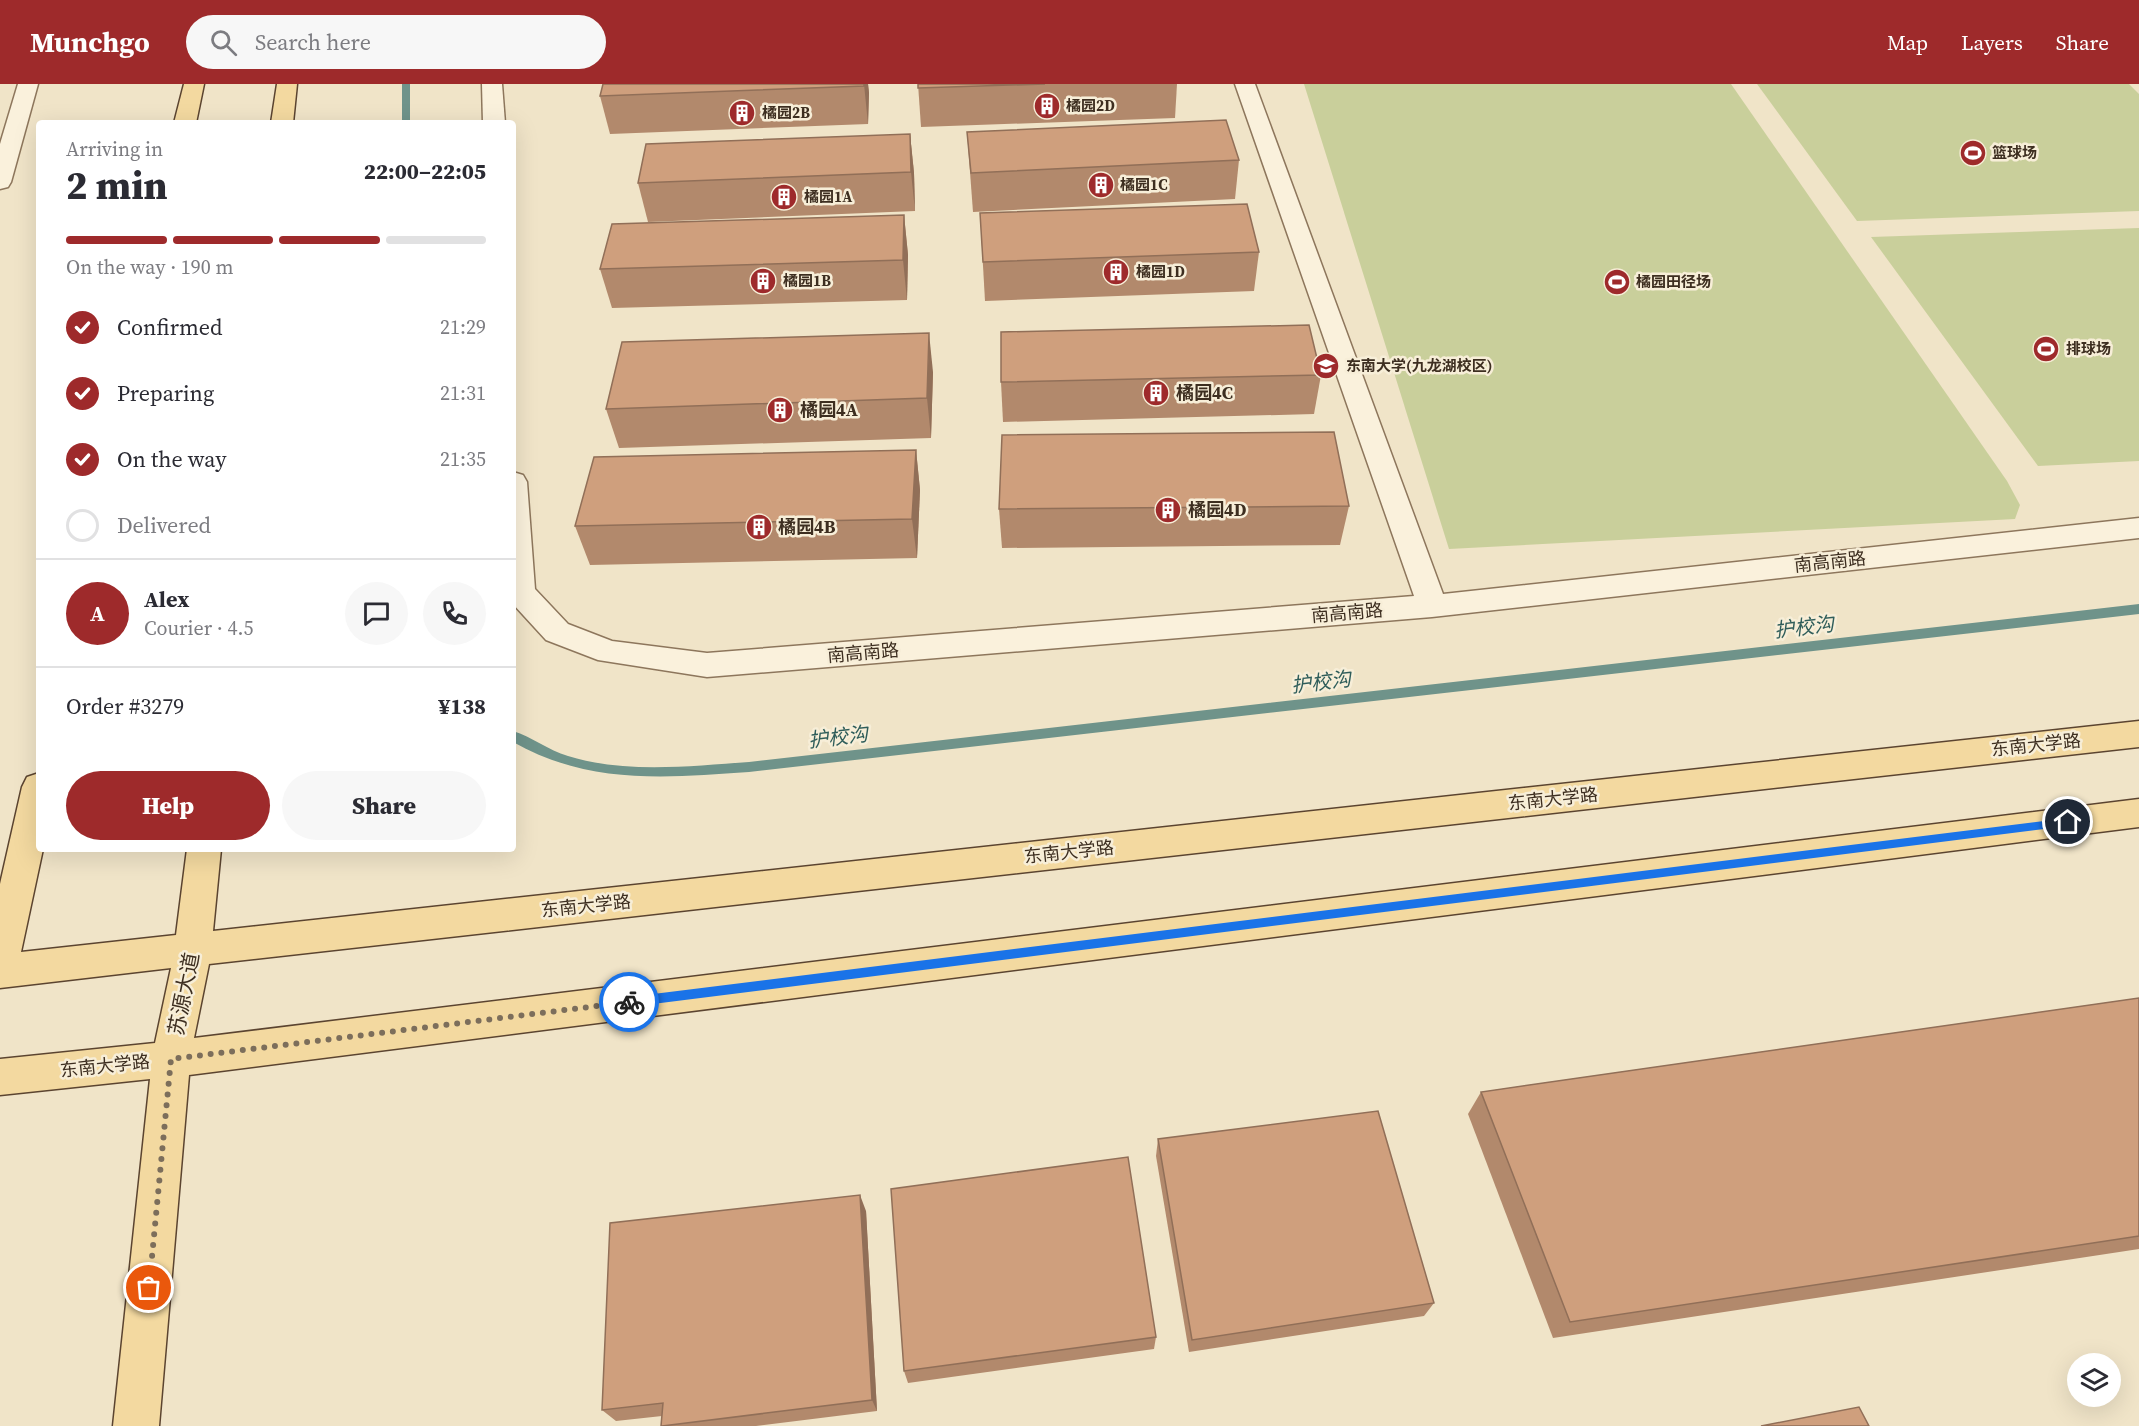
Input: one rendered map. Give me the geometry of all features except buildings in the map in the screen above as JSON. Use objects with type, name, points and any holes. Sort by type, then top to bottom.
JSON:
[{"type":"main road","points":[[186,120],[194,84]]},
{"type":"main road","points":[[282,120],[286,84]]},
{"type":"main road","name":"东南大学路","points":[[0,971],[2139,734]]},
{"type":"main road","points":[[0,964],[36,800]]},
{"type":"main road","name":"东南大学路","points":[[0,1077],[171,1059],[2139,813]]},
{"type":"main road","name":"苏源大道","points":[[136,1426],[171,1059],[193,950],[204,852]]},
{"type":"street","points":[[0,182],[28,84]]},
{"type":"street","points":[[492,84],[495,120]]},
{"type":"street","points":[[1245,84],[1432,606]]},
{"type":"street","name":"南高南路","points":[[516,530],[520,592],[557,632],[609,652],[707,665],[1432,606],[2139,528]]},
{"type":"green space","name":"橘园田径场","points":[[1304,84],[1731,84],[2007,481],[2020,505],[2015,519],[1449,549]]},
{"type":"green space","name":"篮球场","points":[[1757,84],[2129,84],[2139,94],[2139,211],[1857,221]]},
{"type":"green space","name":"排球场","points":[[2139,228],[2139,461],[2038,466],[1871,237]]},
{"type":"waterway","name":"护校沟","points":[[406,84],[406,120]]},
{"type":"waterway","name":"护校沟","points":[[516,738],[540,751],[598,768],[658,772],[749,767],[2139,609]]},
{"type":"way so far","points":[[149,1288],[171,1059],[629,1002]]},
{"type":"place","name":"橘园2D","points":[[1047,106]]},
{"type":"place","name":"橘园2B","points":[[742,113]]},
{"type":"place","name":"篮球场","points":[[1973,153]]},
{"type":"place","name":"橘园1C","points":[[1101,185]]},
{"type":"place","name":"橘园1A","points":[[784,197]]},
{"type":"place","name":"橘园1D","points":[[1116,272]]},
{"type":"place","name":"橘园1B","points":[[763,281]]},
{"type":"place","name":"橘园田径场","points":[[1617,282]]},
{"type":"place","name":"排球场","points":[[2046,349]]},
{"type":"place","name":"东南大学(九龙湖校区)","points":[[1326,366]]},
{"type":"place","name":"橘园4C","points":[[1156,393]]},
{"type":"place","name":"橘园4A","points":[[780,410]]},
{"type":"place","name":"橘园4D","points":[[1168,510]]},
{"type":"place","name":"橘园4B","points":[[759,527]]},
{"type":"route","points":[[629,1002],[2068,822]]}]
